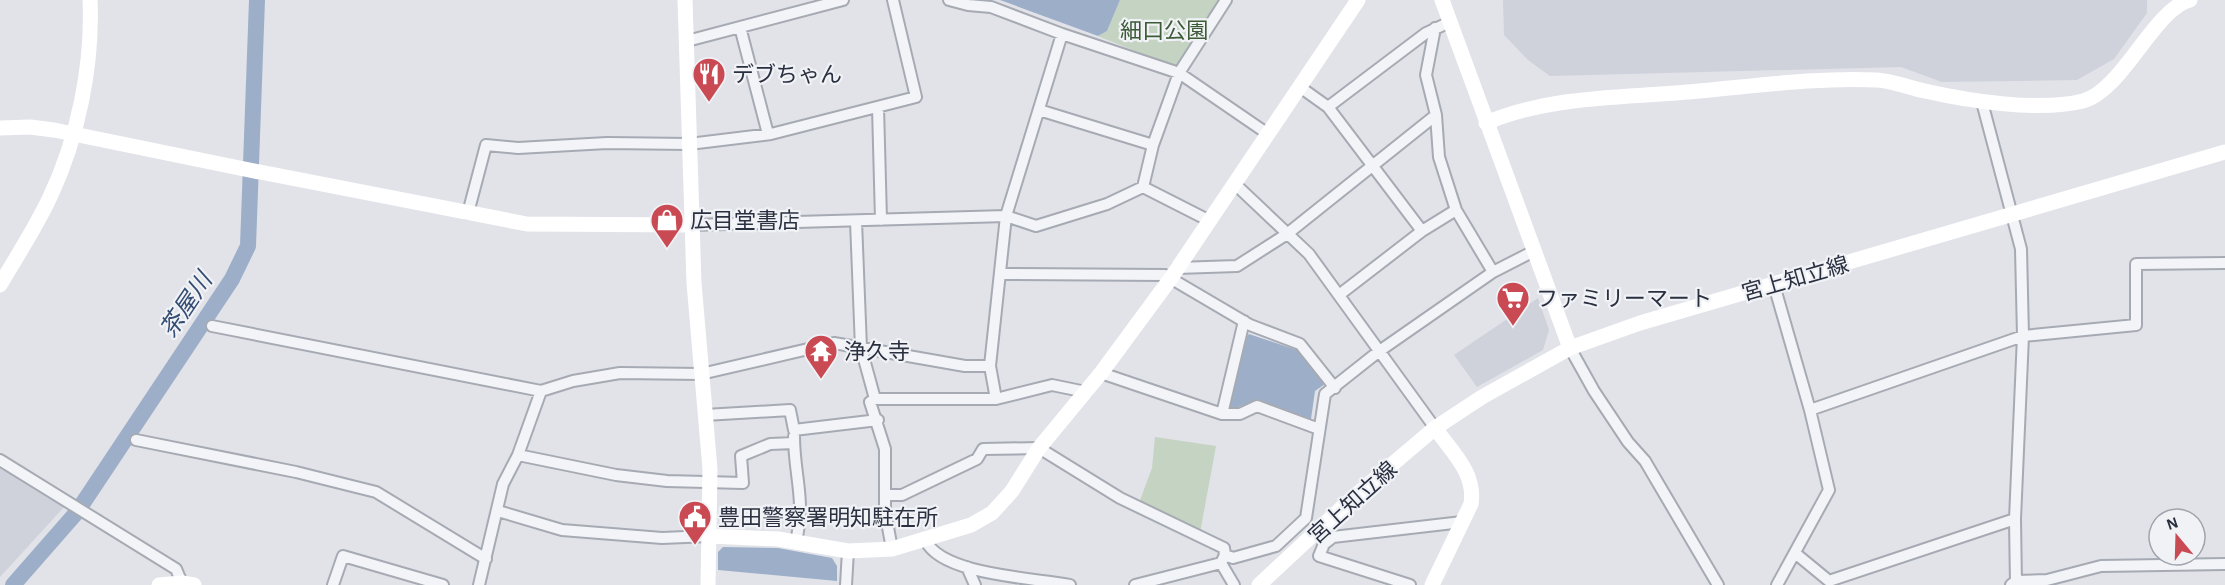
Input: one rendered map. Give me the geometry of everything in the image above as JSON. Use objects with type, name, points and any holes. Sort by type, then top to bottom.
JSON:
[{"type":"street","points":[[0,285],[49,199],[73,134],[88,58],[90,0]]},
{"type":"street","points":[[685,0],[692,225],[700,374],[710,482],[708,585]]},
{"type":"street","points":[[687,41],[843,0]]},
{"type":"street","points":[[468,213],[486,146],[518,148],[607,143],[689,144],[768,134],[916,97],[893,0]]},
{"type":"street","points":[[949,0],[968,5],[992,6],[1062,34],[1179,73],[1268,134]]},
{"type":"street","points":[[1143,187],[1153,145],[1179,73],[1226,0]]},
{"type":"street","points":[[498,511],[562,530],[662,538],[709,536],[796,541],[848,551],[892,549],[926,541],[971,525],[992,513],[1011,491],[1039,448],[1101,374],[1174,273],[1358,0]]},
{"type":"street","points":[[1442,0],[1570,348],[1622,433],[1646,461],[1718,585]]},
{"type":"street","points":[[1486,123],[1542,105],[1828,81],[1879,80],[1982,102],[2045,104],[2084,100],[2113,80],[2163,21],[2190,0]]},
{"type":"street","points":[[1328,107],[1435,28],[1450,22]]},
{"type":"street","points":[[740,27],[768,134]]},
{"type":"street","points":[[1435,28],[1426,75],[1436,115],[1439,157],[1456,210],[1493,272]]},
{"type":"street","points":[[996,399],[990,366],[1006,216],[1062,34]]},
{"type":"street","points":[[1300,87],[1328,107],[1422,231]]},
{"type":"street","points":[[1982,102],[2021,249],[2023,336],[2014,584],[2047,580],[2101,567],[2225,564]]},
{"type":"street","points":[[878,107],[881,220]]},
{"type":"street","points":[[1039,110],[1153,145]]},
{"type":"street","points":[[1001,274],[1166,275],[1237,266],[1287,234],[1436,115]]},
{"type":"street","points":[[0,128],[30,127],[73,134],[527,224],[692,225],[1006,216],[1036,226],[1107,204],[1143,187]]},
{"type":"street","name":"宮上知立線","points":[[1260,585],[1349,501],[1435,428],[1482,397],[1570,348],[1640,323],[2225,152]]},
{"type":"street","points":[[1235,184],[1309,254],[1378,352],[1466,470],[1472,485],[1471,504],[1432,585]]},
{"type":"street","points":[[1143,187],[1208,220]]},
{"type":"street","points":[[1339,295],[1422,231],[1456,210]]},
{"type":"street","points":[[856,221],[861,348],[875,399]]},
{"type":"street","points":[[1135,585],[1276,546],[1306,518],[1325,394],[1378,352],[1493,272],[1534,251]]},
{"type":"street","points":[[1810,410],[2023,336],[2136,325],[2136,264],[2225,263]]},
{"type":"street","points":[[1174,273],[1244,321],[1300,344],[1335,388]]},
{"type":"street","points":[[1774,285],[1810,410],[1829,490],[1777,585]]},
{"type":"street","points":[[1222,414],[1244,321]]},
{"type":"street","points":[[212,326],[541,391],[573,381],[620,373],[700,374],[834,343],[965,366],[990,366]]},
{"type":"street","points":[[1101,374],[1222,414],[1240,414],[1257,406],[1318,429]]},
{"type":"street","points":[[892,549],[885,511],[885,449],[878,420],[870,402],[875,399],[996,399],[1052,385],[1086,392]]},
{"type":"street","points":[[479,585],[503,484],[518,455],[541,391]]},
{"type":"street","points":[[705,415],[790,410],[802,500],[796,541]]},
{"type":"street","points":[[794,430],[878,420]]},
{"type":"street","points":[[136,440],[296,472],[376,492],[486,559]]},
{"type":"street","points":[[518,455],[616,474],[743,483],[741,456],[770,444],[794,443]]},
{"type":"street","points":[[886,495],[902,495],[977,459],[983,448],[1039,448],[1120,498],[1224,548],[1223,559],[1234,585]]},
{"type":"street","points":[[0,460],[92,514],[176,569],[188,584]]},
{"type":"street","points":[[1795,553],[1829,581],[2015,519]]},
{"type":"street","points":[[1410,585],[1319,556],[1324,544],[1333,537],[1462,522]]},
{"type":"street","points":[[926,541],[935,553],[967,567],[1070,585]]},
{"type":"street","points":[[846,585],[848,551]]},
{"type":"street","points":[[333,585],[343,556],[443,585]]},
{"type":"street","points":[[967,567],[975,585]]},
{"type":"street","points":[[159,585],[188,584]]},
{"type":"shaded area","points":[[1503,0],[2147,0],[2147,13],[2114,59],[2077,80],[1942,82],[1901,67],[1550,76],[1528,60],[1504,35]]},
{"type":"shaded area","points":[[1538,298],[1549,330],[1543,350],[1477,387],[1454,355]]},
{"type":"shaded area","points":[[0,463],[64,507],[0,577]]},
{"type":"green space","name":"細口公園","points":[[1120,0],[1221,0],[1180,63],[1172,66],[1098,36],[1107,31]]},
{"type":"green space","points":[[1155,437],[1216,446],[1200,533],[1139,503],[1152,468]]},
{"type":"water","points":[[1000,0],[1120,0],[1107,31],[1098,36]]},
{"type":"water","points":[[1249,334],[1300,351],[1325,384],[1315,391],[1311,419],[1261,401],[1227,410],[1245,338]]},
{"type":"water","points":[[723,547],[778,548],[832,558],[837,566],[837,581],[718,570],[718,552]]},
{"type":"waterway","name":"茶屋川","points":[[13,585],[77,512],[232,279],[248,246],[257,0]]},
{"type":"place","name":"デブちゃん","points":[[709,103]]},
{"type":"place","name":"広目堂書店","points":[[667,249]]},
{"type":"place","name":"ファミリーマート","points":[[1513,327]]},
{"type":"place","name":"浄久寺","points":[[821,380]]},
{"type":"place","name":"豊田警察署明知駐在所","points":[[695,546]]}]
